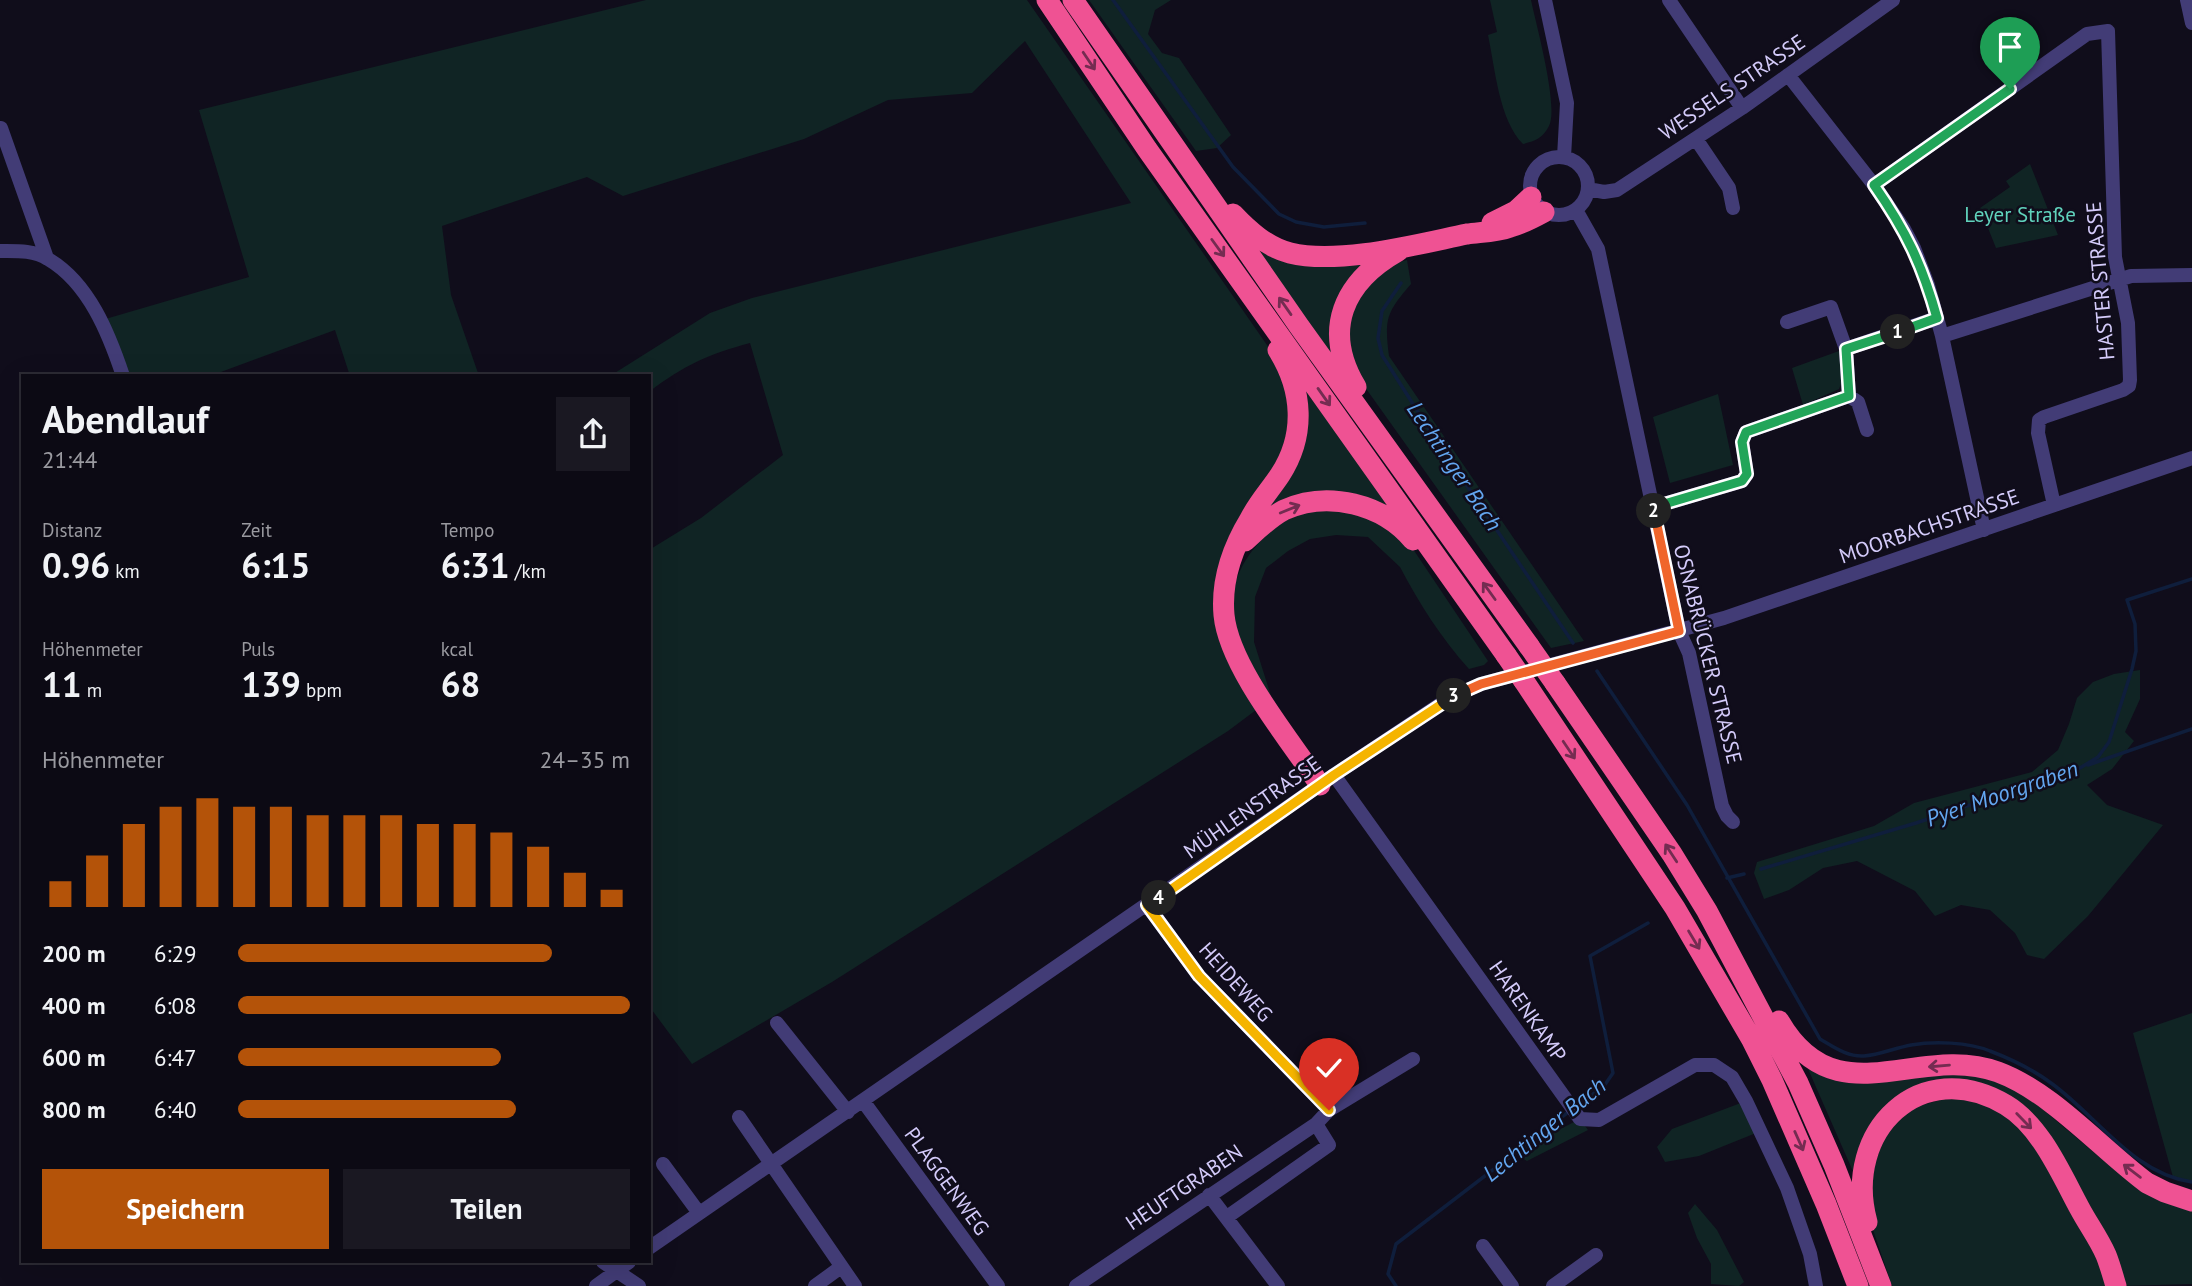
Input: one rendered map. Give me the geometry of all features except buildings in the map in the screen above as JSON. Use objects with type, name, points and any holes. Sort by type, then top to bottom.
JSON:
[{"type":"highway","points":[[1047,0],[1147,149],[1531,693],[1675,908],[1752,1040],[1772,1080],[1858,1286]]},
{"type":"highway","points":[[1073,0],[1299,326],[1529,646],[1672,853],[1707,911],[1798,1083],[1835,1165],[1881,1286]]},
{"type":"highway","points":[[1175,147],[1189,153],[1232,213],[1248,229],[1269,244],[1290,253],[1315,256],[1404,248],[1471,234],[1517,211],[1538,205]]},
{"type":"highway","points":[[1368,421],[1365,401],[1344,364],[1340,349],[1341,318],[1344,304],[1364,275],[1380,261],[1404,248]]},
{"type":"highway","points":[[1256,301],[1260,320],[1287,365],[1300,416],[1291,454],[1249,520],[1226,576],[1224,617],[1228,634],[1244,669],[1327,780]]},
{"type":"highway","points":[[1236,550],[1263,524],[1284,510],[1306,503],[1332,500],[1374,510],[1403,528],[1425,554],[1492,648],[1504,654]]},
{"type":"highway","points":[[1707,911],[1722,923],[1791,1041],[1820,1064],[1839,1072],[1860,1074],[1946,1065],[1971,1065],[1995,1070],[2042,1095],[2147,1183],[2192,1201]]},
{"type":"highway","points":[[1866,1245],[1867,1225],[1861,1185],[1863,1162],[1882,1122],[1897,1108],[1915,1097],[1939,1090],[1963,1090],[1987,1095],[2009,1106],[2030,1126],[2049,1152],[2105,1255],[2116,1286]]},
{"type":"highway","points":[[1847,1286],[1845,1279],[1848,1261]]},
{"type":"street","points":[[1545,0],[1567,103],[1564,157]]},
{"type":"street","points":[[1669,0],[1742,108]]},
{"type":"street","points":[[2187,0],[2192,23]]},
{"type":"street","name":"WESSELS STRASSE","points":[[1588,189],[1604,192],[1617,190],[1742,108],[1885,3]]},
{"type":"street","name":"HASTER STRASSE","points":[[1874,185],[2087,34],[2108,30],[2115,246],[2128,323],[2129,386],[2039,420],[2038,433],[2054,505]]},
{"type":"street","points":[[1788,75],[1874,185],[1914,248],[1928,285],[1942,336],[1984,530]]},
{"type":"street","points":[[1,128],[47,258]]},
{"type":"street","points":[[1696,139],[1729,188],[1733,208]]},
{"type":"street","points":[[1564,157],[1579,165],[1588,180],[1588,189],[1586,197],[1576,210],[1560,216],[1538,205],[1529,183],[1534,170],[1547,159],[1564,157]]},
{"type":"street","name":"OSNABRÜCKER STRASSE","points":[[1576,210],[1598,249],[1679,631],[1689,653],[1722,806],[1733,822]]},
{"type":"street","points":[[0,251],[28,252],[47,258],[82,290],[102,320],[122,374]]},
{"type":"street","points":[[1942,336],[2119,279],[2144,275],[2192,275]]},
{"type":"street","points":[[1787,322],[1831,307],[1846,349],[1849,396]]},
{"type":"street","points":[[1846,349],[1937,318]]},
{"type":"street","points":[[1654,507],[1742,481],[1747,474],[1742,442],[1746,432],[1849,396]]},
{"type":"street","points":[[1849,396],[1858,402],[1867,430]]},
{"type":"street","name":"MOORBACHSTRASSE","points":[[1679,631],[2192,458]]},
{"type":"street","name":"MÜHLENSTRASSE","points":[[651,1247],[1448,699],[1481,684],[1679,631]]},
{"type":"street","name":"HARENKAMP","points":[[1327,780],[1580,1119],[1599,1120],[1695,1065],[1714,1065],[1732,1077],[1787,1188],[1810,1254],[1816,1286]]},
{"type":"street","name":"HEIDEWEG","points":[[1147,905],[1199,976],[1329,1110]]},
{"type":"street","points":[[777,1023],[848,1112]]},
{"type":"street","name":"HEUFTGRABEN","points":[[1076,1286],[1316,1124],[1329,1110],[1413,1059]]},
{"type":"street","name":"PLAGGENWEG","points":[[863,1101],[998,1286]]},
{"type":"street","points":[[739,1117],[855,1286]]},
{"type":"street","points":[[1227,1217],[1329,1145],[1316,1124]]},
{"type":"street","points":[[663,1164],[699,1213]]},
{"type":"street","points":[[1209,1195],[1278,1286]]},
{"type":"street","points":[[1483,1246],[1512,1286]]},
{"type":"street","points":[[1553,1286],[1596,1255]]},
{"type":"street","points":[[605,1263],[639,1286]]},
{"type":"street","points":[[596,1286],[628,1263]]},
{"type":"street","points":[[816,1286],[841,1267]]},
{"type":"green space","points":[[646,0],[1027,0],[1274,355],[1283,377],[1292,417],[1281,459],[1228,541],[1217,573],[1217,632],[1230,666],[1256,710],[1228,731],[832,982],[692,1064],[651,1009],[651,549],[701,518],[783,455],[750,343],[697,362],[651,391],[651,374],[613,374],[710,313],[752,298],[1131,203],[1025,41],[972,93],[888,100],[804,139],[623,196],[587,177],[442,226],[451,295],[478,374],[349,374],[335,330],[215,374],[123,374],[102,320],[249,277],[199,110]]},
{"type":"green space","points":[[1089,0],[1171,0],[1155,10],[1148,34],[1162,53],[1179,58],[1231,135],[1217,148],[1196,151]]},
{"type":"green space","points":[[1490,0],[1531,0],[1542,45],[1551,116],[1549,126],[1541,136],[1523,144],[1508,121],[1499,93],[1488,35],[1497,32]]},
{"type":"green space","name":"Leyer Straße","points":[[2030,164],[2058,235],[1996,248],[1980,208],[2010,187],[2006,181]]},
{"type":"green space","points":[[1255,249],[1267,254],[1369,260],[1356,271],[1341,292],[1335,315],[1333,357]]},
{"type":"green space","points":[[1407,260],[1411,284],[1389,316],[1389,356],[1584,641],[1551,648],[1357,376],[1348,331],[1355,302],[1362,289],[1373,278],[1388,267]]},
{"type":"green space","points":[[1839,351],[1842,381],[1839,389],[1803,405],[1792,368]]},
{"type":"green space","points":[[1301,382],[1392,511],[1263,510],[1281,485]]},
{"type":"green space","points":[[1718,394],[1733,465],[1670,483],[1653,417]]},
{"type":"green space","points":[[1336,509],[1381,523],[1413,549],[1488,661],[1484,665],[1469,669],[1431,620],[1400,567],[1368,537],[1336,535],[1310,539],[1266,568],[1255,597],[1254,642],[1271,696],[1245,653],[1237,634],[1232,607],[1234,589],[1248,556],[1273,530],[1304,512]]},
{"type":"green space","points":[[2140,670],[2140,699],[2125,732],[2134,741],[2112,769],[2087,785],[2107,805],[2163,825],[2088,916],[2044,959],[2027,955],[2015,933],[1990,910],[1961,905],[1935,916],[1915,891],[1857,861],[1823,868],[1789,890],[1764,899],[1754,873],[1757,862],[1874,826],[1914,803],[2032,772],[2058,750],[2077,698],[2093,682],[2114,674]]},
{"type":"green space","points":[[2192,1013],[2192,1182],[2173,1177],[2133,1033]]},
{"type":"green space","points":[[1805,1062],[1952,1072],[2002,1082],[2034,1102],[2116,1171],[2192,1210],[2192,1284],[2121,1286],[2005,1098],[1919,1090],[1855,1176]]},
{"type":"green space","points":[[1955,1096],[1981,1102],[2005,1114],[2026,1135],[2067,1199],[2107,1276],[2109,1286],[1892,1286],[1867,1212],[1865,1196],[1888,1123],[1911,1108]]},
{"type":"green space","points":[[1746,1101],[1761,1131],[1699,1156],[1665,1162],[1657,1147],[1672,1129]]},
{"type":"green space","points":[[1580,1119],[1588,1130],[1527,1161],[1513,1153]]},
{"type":"green space","points":[[1695,1204],[1717,1230],[1744,1282],[1739,1286],[1711,1284],[1711,1264],[1688,1213]]},
{"type":"waterway","name":"Lechtinger Bach","points":[[1113,0],[1233,167],[1279,214],[1296,222],[1324,227],[1365,223]]},
{"type":"waterway","name":"Lechtinger Bach","points":[[1401,283],[1382,311],[1378,338],[1382,355],[1573,643]]},
{"type":"waterway","name":"Pyer Moorgraben","points":[[1761,869],[1916,823],[2080,768],[2098,757],[2109,742],[2136,651],[2135,624],[2127,600],[2192,579]]},
{"type":"waterway","points":[[1597,671],[1687,805],[1820,1039],[1841,1051],[1858,1056],[1930,1043],[1961,1044],[1990,1051],[2051,1083],[2116,1142],[2151,1168],[2192,1182]]},
{"type":"waterway","points":[[2088,765],[2192,729]]},
{"type":"waterway","name":"Pyer Moorgraben","points":[[1727,878],[1744,874]]},
{"type":"waterway","name":"Lechtinger Bach","points":[[1577,1106],[1604,1086],[1613,1073],[1590,956],[1648,923]]},
{"type":"waterway","name":"Lechtinger Bach","points":[[1396,1286],[1388,1274],[1396,1244],[1571,1110]]},
{"type":"route","points":[[1329,1110],[1199,976],[1147,905],[1448,699],[1481,684],[1679,631],[1654,507],[1742,481],[1747,474],[1742,442],[1746,432],[1849,396],[1846,349],[1937,318],[1914,248],[1874,185],[2010,89]]}]
